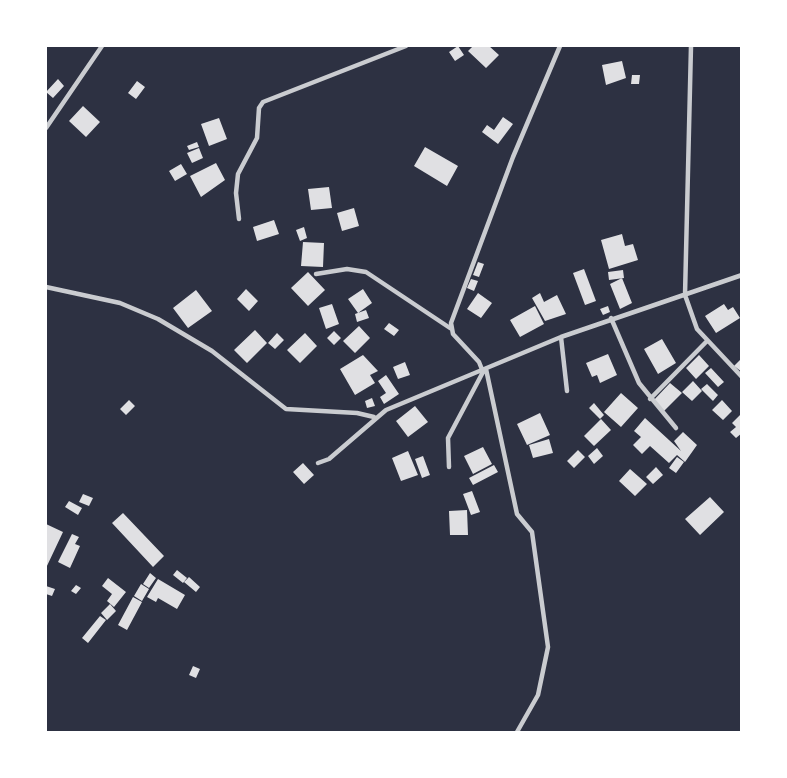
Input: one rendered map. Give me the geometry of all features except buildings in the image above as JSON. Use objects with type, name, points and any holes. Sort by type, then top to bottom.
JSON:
[{"type":"street","points":[[46,128],[102,46]]},
{"type":"street","points":[[239,219],[236,193],[239,174],[259,132],[259,107],[263,102],[405,46]]},
{"type":"street","points":[[450,328],[513,157],[560,46]]},
{"type":"street","points":[[691,46],[685,295],[697,329],[741,377]]},
{"type":"street","points":[[316,274],[347,269],[366,272],[450,328],[485,370],[517,514],[532,532],[548,647],[538,695],[517,733]]},
{"type":"street","points":[[318,463],[349,443],[374,417],[561,337],[741,275]]},
{"type":"street","points":[[46,287],[120,303],[158,319],[212,351],[286,409],[358,413],[374,417]]},
{"type":"street","points":[[611,318],[627,361],[650,399],[676,428]]},
{"type":"street","points":[[561,337],[567,391]]},
{"type":"street","points":[[650,399],[707,341]]},
{"type":"street","points":[[450,467],[448,438],[485,370]]}]
